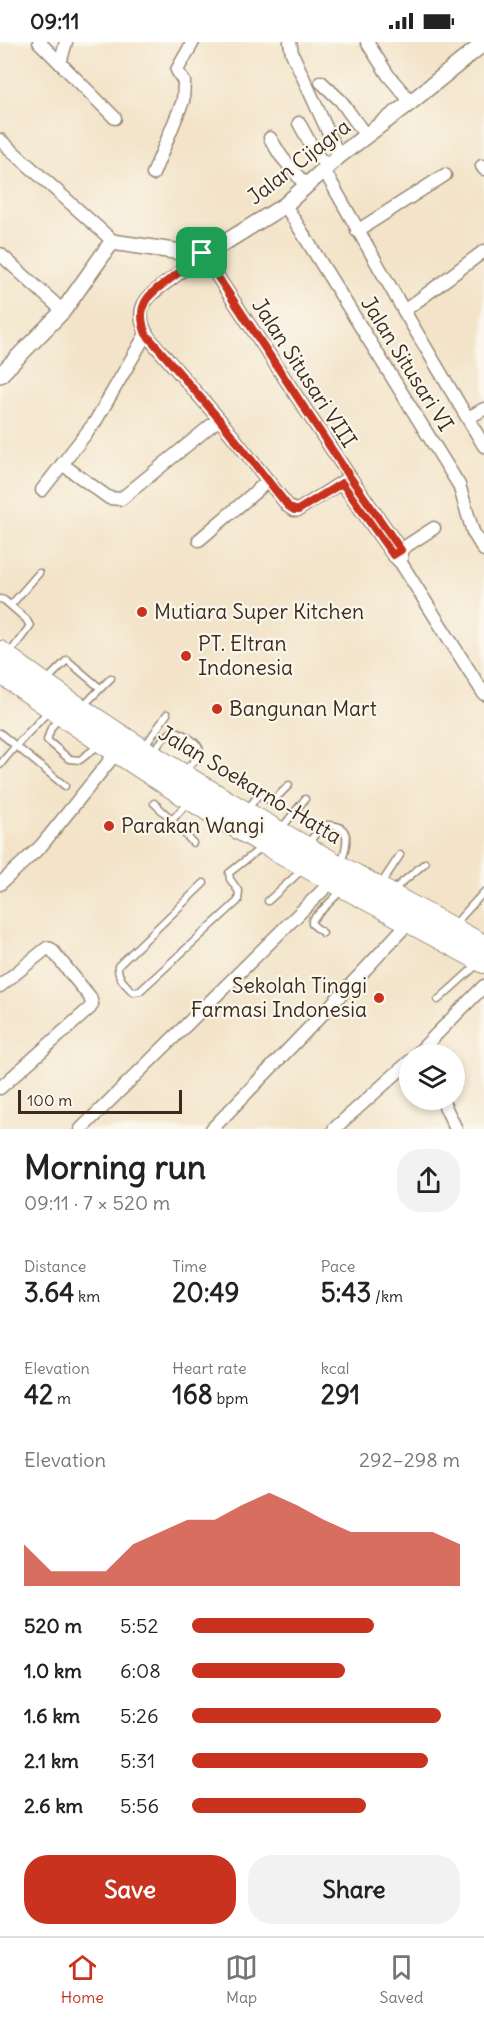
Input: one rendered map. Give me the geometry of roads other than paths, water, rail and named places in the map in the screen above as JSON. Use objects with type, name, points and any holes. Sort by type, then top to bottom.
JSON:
[{"type":"highway","name":"Jalan Soekarno-Hatta","points":[[2,666],[44,682],[147,752],[245,813],[305,867],[384,891],[452,927],[483,956]]},
{"type":"highway","name":"Jalan Soekarno-Hatta","points":[[2,666],[56,712],[190,800],[272,838],[305,847],[339,878],[409,922],[483,956]]},
{"type":"street","points":[[39,42],[115,118]]},
{"type":"street","points":[[60,63],[66,42]]},
{"type":"street","points":[[153,174],[181,108],[184,82],[177,70],[193,42]]},
{"type":"street","points":[[290,42],[292,53],[339,156]]},
{"type":"street","points":[[367,42],[388,75],[411,102]]},
{"type":"street","name":"Jalan Cijagra","points":[[199,254],[224,243],[285,205],[339,156],[411,102],[481,43]]},
{"type":"street","points":[[321,82],[341,100],[366,136]]},
{"type":"street","points":[[299,123],[357,231],[484,446]]},
{"type":"street","points":[[270,138],[280,156],[306,186]]},
{"type":"street","points":[[0,140],[126,245]]},
{"type":"street","points":[[357,231],[445,176]]},
{"type":"street","name":"Jalan Situsari VI","points":[[285,205],[459,485],[473,532],[484,550]]},
{"type":"street","points":[[0,375],[63,311],[109,246],[126,245],[199,254]]},
{"type":"street","points":[[404,311],[484,251]]},
{"type":"street","points":[[0,254],[63,311]]},
{"type":"street","points":[[42,490],[95,422],[146,334],[142,317],[145,302],[156,289],[199,254]]},
{"type":"street","name":"Jalan Situsari VIII","points":[[146,334],[219,419],[288,506],[294,510],[301,508],[346,480],[199,254]]},
{"type":"street","points":[[468,418],[484,409]]},
{"type":"street","points":[[62,464],[109,498],[121,499],[219,419]]},
{"type":"street","points":[[346,480],[398,556],[484,694]]},
{"type":"street","points":[[199,540],[267,481]]},
{"type":"street","points":[[398,556],[434,528]]},
{"type":"street","points":[[0,884],[41,846],[109,748]]},
{"type":"street","points":[[81,1129],[339,878]]},
{"type":"street","points":[[212,1129],[409,922]]},
{"type":"street","points":[[0,986],[47,948],[51,949],[90,997],[92,1004],[0,1088]]},
{"type":"street","points":[[428,1044],[484,986]]},
{"type":"street","points":[[333,1129],[399,1071]]},
{"type":"street","points":[[447,1110],[456,1129]]},
{"type":"lane","points":[[10,605],[39,573]]},
{"type":"lane","points":[[0,599],[26,619],[30,626],[2,666]]},
{"type":"lane","points":[[44,682],[67,660],[100,688]]},
{"type":"lane","points":[[81,708],[111,678]]},
{"type":"lane","points":[[0,765],[14,745],[56,712]]},
{"type":"lane","points":[[56,712],[47,740],[69,759],[80,760],[109,748]]},
{"type":"lane","points":[[147,752],[167,714]]},
{"type":"lane","points":[[147,752],[168,733],[174,730],[179,733],[198,745],[200,750],[200,754],[182,774]]},
{"type":"lane","points":[[0,733],[65,786]]},
{"type":"lane","points":[[245,813],[259,794],[272,802],[289,785]]},
{"type":"lane","points":[[204,883],[118,966],[123,983],[133,992],[140,991],[238,900],[239,892],[230,879],[229,873],[272,838],[305,799]]},
{"type":"lane","points":[[172,820],[190,800]]},
{"type":"lane","points":[[154,803],[194,843]]},
{"type":"lane","points":[[305,847],[326,825],[340,828],[348,840],[339,878],[312,921],[312,924],[323,933]]},
{"type":"lane","points":[[384,891],[400,855]]},
{"type":"lane","points":[[384,891],[425,862]]},
{"type":"lane","points":[[268,901],[305,867]]},
{"type":"lane","points":[[452,927],[484,892]]},
{"type":"lane","points":[[438,1000],[483,956]]},
{"type":"place","name":"Mutiara Super Kitchen","points":[[142,612]]},
{"type":"place","name":"PT. Eltran Indonesia","points":[[186,656]]},
{"type":"place","name":"Bangunan Mart","points":[[217,709]]},
{"type":"place","name":"Parakan Wangi","points":[[109,826]]},
{"type":"place","name":"Sekolah Tinggi Farmasi Indonesia","points":[[379,998]]}]
